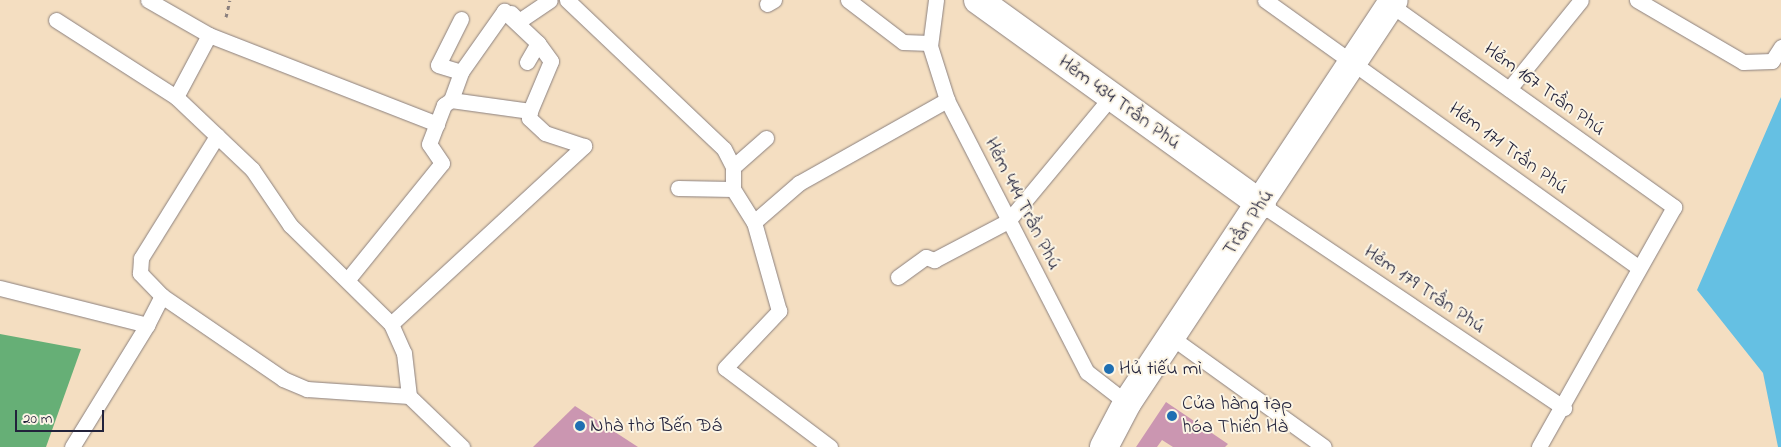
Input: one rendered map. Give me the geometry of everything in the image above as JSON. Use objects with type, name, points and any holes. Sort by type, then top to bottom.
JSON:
[{"type":"main road","name":"Hẻm 434 Trần Phú","points":[[978,0],[1262,205]]},
{"type":"main road","name":"Trần Phú","points":[[1104,447],[1127,403],[1262,205],[1393,2]]},
{"type":"lane","points":[[148,0],[209,35],[437,124]]},
{"type":"lane","points":[[506,8],[519,21],[550,0]]},
{"type":"lane","points":[[567,0],[683,108],[724,149],[734,167],[733,189],[754,222],[779,311],[725,368],[830,447]]},
{"type":"lane","points":[[848,0],[903,42],[930,42]]},
{"type":"lane","name":"Hẻm 444 Trần Phú","points":[[936,0],[930,42],[947,100],[1087,372],[1127,403]]},
{"type":"lane","name":"Hẻm 171 Trần Phú","points":[[1265,0],[1638,267]]},
{"type":"lane","points":[[1509,89],[1581,0]]},
{"type":"lane","points":[[1637,0],[1743,62],[1772,61],[1781,47]]},
{"type":"lane","name":"Hẻm 167 Trần Phú","points":[[1393,2],[1509,89],[1674,207],[1638,267]]},
{"type":"lane","points":[[391,324],[584,146],[545,133],[529,118],[530,111],[551,62],[538,43],[504,11],[461,72],[452,100]]},
{"type":"lane","points":[[461,19],[438,65],[461,72]]},
{"type":"lane","points":[[56,20],[176,97],[252,169],[301,236],[348,279],[391,324],[404,354],[409,396],[462,447]]},
{"type":"lane","points":[[176,97],[209,35]]},
{"type":"lane","points":[[527,62],[538,43]]},
{"type":"lane","points":[[898,277],[926,257],[934,260],[1008,221],[1111,97]]},
{"type":"lane","points":[[348,279],[442,163],[429,144],[444,105],[452,100],[530,111]]},
{"type":"lane","points":[[754,222],[799,183],[947,100]]},
{"type":"lane","points":[[216,136],[141,258],[140,273],[162,296],[284,379],[307,389],[409,396]]},
{"type":"lane","points":[[734,167],[766,138]]},
{"type":"lane","points":[[678,188],[733,189]]},
{"type":"lane","name":"Hẻm 179 Trần Phú","points":[[1262,205],[1564,408]]},
{"type":"lane","points":[[1539,447],[1564,408],[1638,267]]},
{"type":"lane","points":[[0,288],[147,325]]},
{"type":"lane","points":[[72,447],[147,325],[162,296]]},
{"type":"lane","points":[[1172,337],[1324,447]]},
{"type":"green space","points":[[0,334],[81,349],[46,447],[0,447]]},
{"type":"water","points":[[1781,97],[1781,447],[1778,447],[1763,373],[1697,290]]},
{"type":"building","name":"Cửa hàng tạp hóa Thiên Hà","points":[[1166,402],[1228,444],[1225,447],[1173,447],[1162,440],[1157,447],[1136,447]]},
{"type":"building","name":"Nhà thờ Bến Đá","points":[[575,406],[638,447],[533,447]]},
{"type":"place","name":"Hủ tiếu mì","points":[[1109,369]]},
{"type":"place","name":"Cửa hàng tạp hóa Thiên Hà","points":[[1172,416]]},
{"type":"place","name":"Nhà thờ Bến Đá","points":[[580,426]]}]
